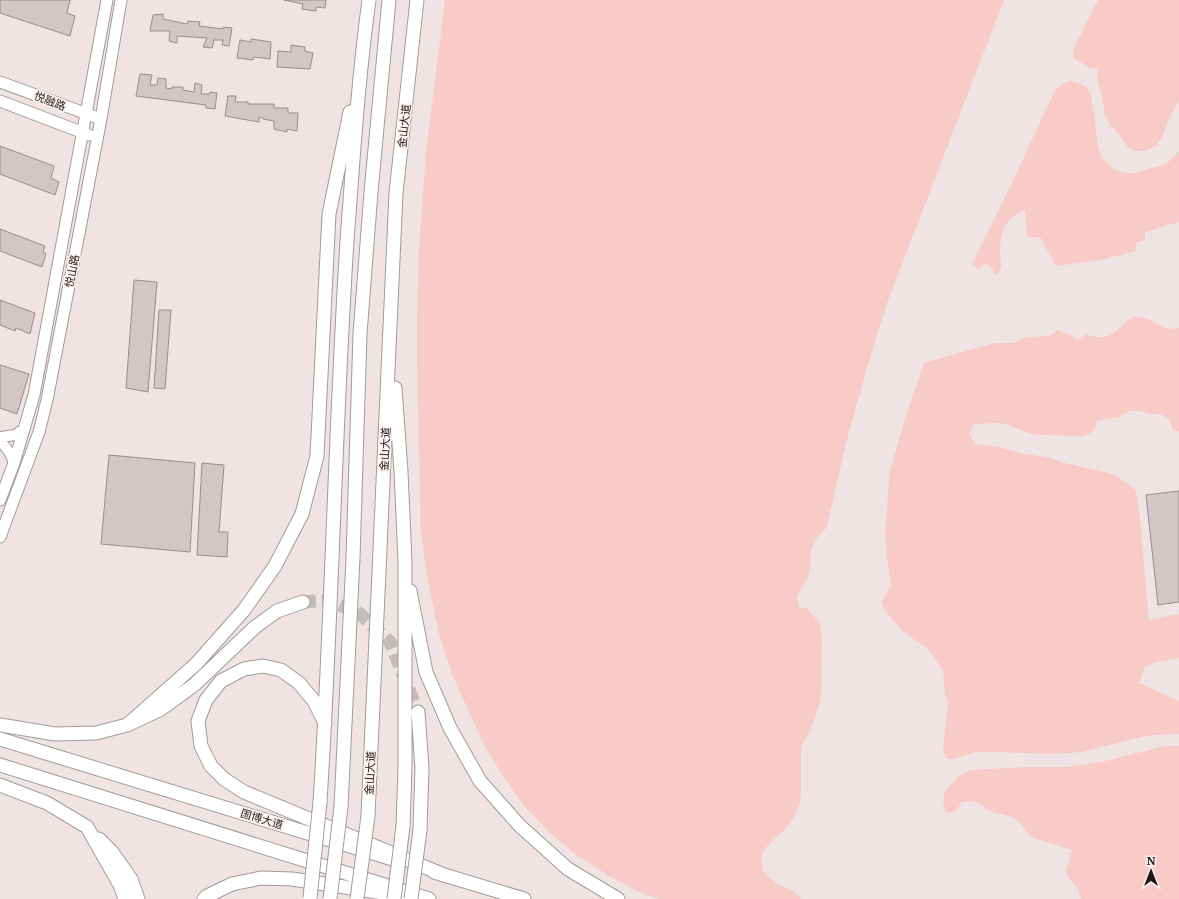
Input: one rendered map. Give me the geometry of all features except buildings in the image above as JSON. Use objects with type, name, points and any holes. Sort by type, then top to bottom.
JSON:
[{"type":"main road","name":"悦山路","points":[[0,500],[14,463],[34,395],[107,0]]},
{"type":"main road","name":"悦山路","points":[[0,537],[40,432],[98,137],[121,0]]},
{"type":"main road","points":[[310,899],[320,802],[325,723],[341,342],[351,186],[361,55],[368,0]]},
{"type":"main road","points":[[330,899],[341,807],[353,558],[360,334],[371,192],[389,0]]},
{"type":"main road","name":"金山大道","points":[[357,899],[368,816],[396,193],[417,0]]},
{"type":"main road","points":[[128,725],[196,664],[244,610],[275,566],[302,514],[317,456],[329,214],[361,55]]},
{"type":"main road","name":"悦融路","points":[[0,82],[101,120]]},
{"type":"main road","name":"悦融路","points":[[0,101],[98,137]]},
{"type":"main road","points":[[390,335],[401,471],[404,562],[405,768],[403,826],[394,899]]},
{"type":"main road","points":[[404,562],[426,672],[450,728],[480,780],[520,826],[568,869],[618,899]]},
{"type":"main road","points":[[0,725],[55,734],[96,734],[128,725],[161,709],[194,685],[255,627],[277,611],[303,602]]},
{"type":"main road","points":[[325,723],[314,701],[299,683],[281,670],[263,666],[244,669],[221,681],[206,700],[198,720],[201,746],[211,766],[224,779],[244,792],[444,875]]},
{"type":"main road","points":[[411,899],[420,830],[422,768],[418,712]]},
{"type":"main road","name":"国博大道","points":[[0,739],[524,899]]},
{"type":"main road","points":[[0,765],[429,899]]},
{"type":"main road","points":[[0,785],[47,803],[87,827],[112,852],[131,879],[138,899]]},
{"type":"main road","points":[[87,827],[120,885],[125,899]]},
{"type":"main road","points":[[204,899],[207,896],[232,884],[261,878],[292,879],[422,899]]},
{"type":"street","points":[[0,437],[15,435],[25,428]]},
{"type":"street","points":[[0,442],[8,450],[14,463]]},
{"type":"shaded area","points":[[445,0],[1004,0],[887,303],[845,447],[827,527],[815,540],[811,550],[808,577],[797,597],[799,607],[808,609],[820,624],[822,636],[821,694],[811,729],[801,747],[801,793],[797,811],[791,822],[764,850],[761,859],[763,871],[769,877],[776,883],[795,892],[801,899],[659,899],[641,893],[609,876],[575,854],[547,830],[525,807],[501,773],[484,745],[452,674],[439,634],[428,582],[421,533],[417,371],[419,251],[426,151]]},
{"type":"shaded area","points":[[1098,0],[1179,0],[1179,101],[1168,120],[1162,138],[1154,147],[1145,151],[1136,151],[1128,147],[1110,125],[1105,116],[1097,77],[1098,68],[1090,68],[1073,57],[1073,50]]},
{"type":"shaded area","points":[[1070,81],[1084,85],[1089,91],[1094,114],[1098,147],[1103,158],[1113,168],[1125,173],[1133,173],[1157,167],[1167,163],[1179,151],[1179,222],[1145,232],[1145,240],[1136,243],[1137,251],[1100,260],[1056,266],[1040,237],[1027,237],[1025,210],[1018,213],[1008,221],[1005,227],[1000,246],[1001,268],[996,276],[992,268],[986,263],[979,269],[972,264],[1013,181],[1055,90],[1062,84]]},
{"type":"shaded area","points":[[1134,316],[1149,319],[1160,326],[1169,329],[1179,328],[1179,431],[1173,431],[1169,419],[1160,414],[1129,411],[1120,417],[1097,421],[1094,431],[1084,436],[1039,435],[998,423],[975,424],[969,434],[975,444],[998,447],[1021,453],[1051,458],[1061,462],[1109,473],[1127,483],[1136,491],[1149,620],[1179,614],[1179,658],[1156,662],[1145,667],[1139,683],[1179,701],[1179,734],[1142,737],[1080,752],[1059,754],[975,752],[954,759],[947,759],[943,750],[948,703],[945,693],[943,671],[929,650],[901,630],[886,612],[881,603],[891,585],[885,533],[890,471],[906,415],[924,363],[994,343],[1014,343],[1027,337],[1049,336],[1058,330],[1077,340],[1086,334],[1095,337],[1108,336],[1113,334]]},
{"type":"shaded area","points":[[1165,746],[1179,746],[1179,899],[1081,899],[1078,889],[1070,880],[1066,871],[1072,850],[1031,837],[1023,826],[1013,817],[992,812],[973,801],[962,802],[956,811],[946,813],[943,802],[945,791],[960,775],[970,770],[1025,767],[1067,767],[1101,762]]},
{"type":"tunnel","points":[[303,602],[329,600],[360,614],[390,642],[418,712]]}]
